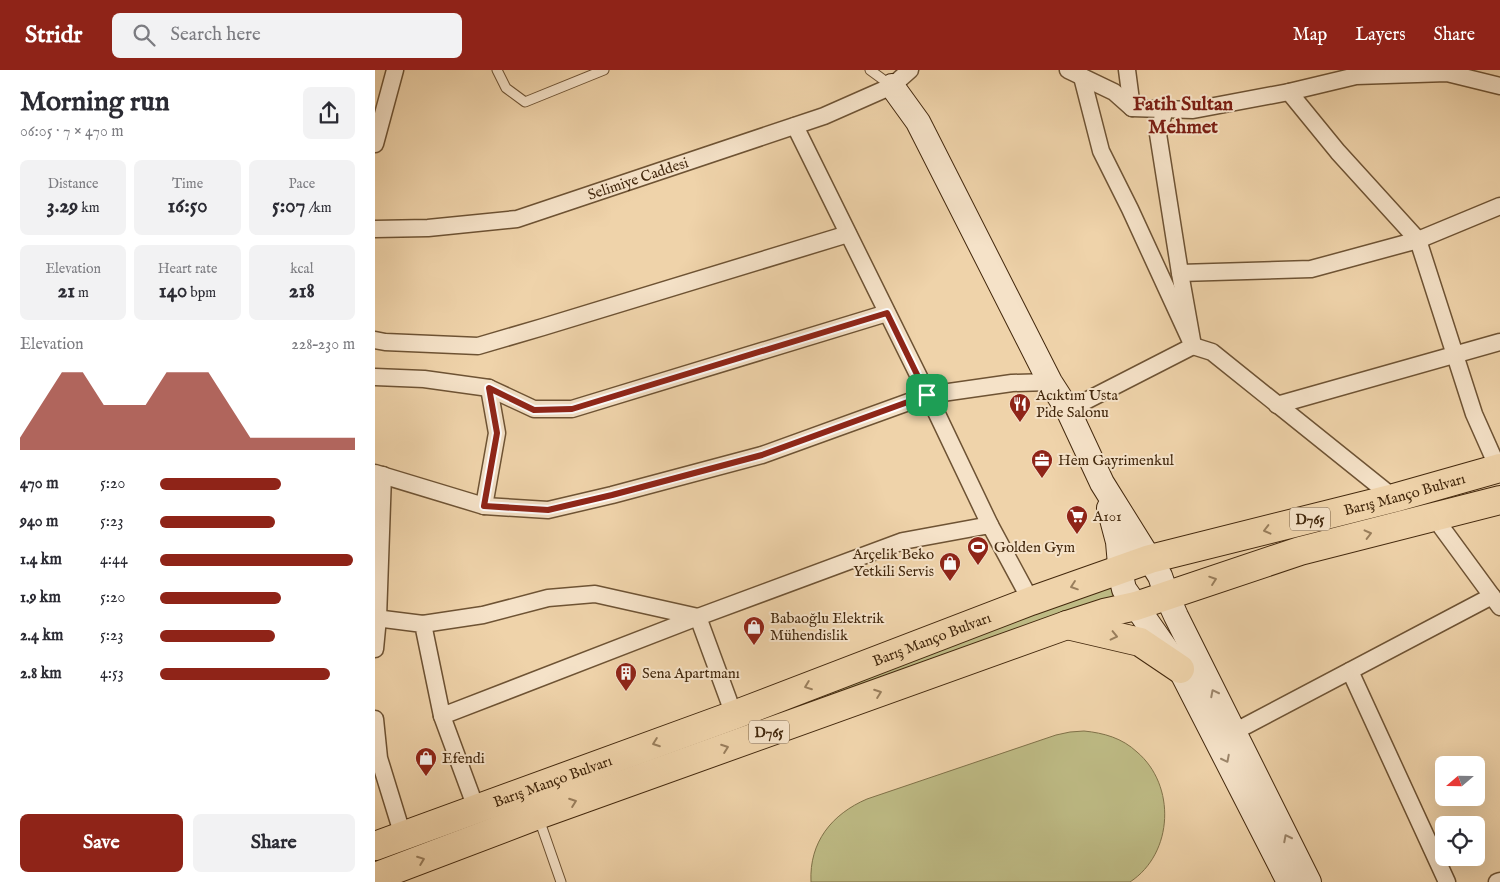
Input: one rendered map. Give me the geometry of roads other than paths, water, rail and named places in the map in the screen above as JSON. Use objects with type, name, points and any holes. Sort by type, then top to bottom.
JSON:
[{"type":"highway","name":"Barış Manço Bulvarı","points":[[375,846],[734,715],[1031,601],[1150,559],[1394,498],[1499,468]]},
{"type":"highway","name":"Barış Manço Bulvarı","points":[[375,877],[538,815],[1067,625],[1104,613],[1136,606],[1300,551],[1500,500]]},
{"type":"highway","points":[[1067,625],[1140,642],[1180,669]]},
{"type":"street","points":[[375,144],[395,70]]},
{"type":"street","name":"Selimiye Caddesi","points":[[375,229],[428,228],[517,219],[824,116],[885,78],[910,70]]},
{"type":"street","points":[[1127,70],[1132,108]]},
{"type":"street","points":[[1075,73],[1114,92],[1132,108],[1193,110],[1289,92],[1356,73],[1447,73],[1500,86]]},
{"type":"street","points":[[1075,73],[1101,151],[1193,346]]},
{"type":"street","points":[[885,78],[918,122],[1050,382],[1068,410],[1102,483],[1160,576],[1167,596],[1309,882]]},
{"type":"street","points":[[1289,92],[1338,152],[1418,240],[1474,414],[1499,468]]},
{"type":"street","points":[[1165,109],[1158,134],[1193,346]]},
{"type":"street","points":[[795,126],[990,525],[1031,601]]},
{"type":"street","points":[[1180,273],[1311,270],[1418,240],[1500,206]]},
{"type":"street","points":[[375,340],[478,346],[553,325],[848,234]]},
{"type":"street","points":[[375,377],[424,379],[489,388],[534,410],[572,409],[887,313]]},
{"type":"street","points":[[1277,405],[1500,342]]},
{"type":"street","points":[[1068,410],[1193,346],[1212,352],[1394,498]]},
{"type":"street","points":[[375,649],[379,474],[484,506],[548,510],[762,455],[927,395],[1012,383],[1050,382]]},
{"type":"street","points":[[484,506],[497,433],[489,388]]},
{"type":"street","points":[[1102,483],[1118,542],[1120,570],[1124,589],[1180,669],[1289,882]]},
{"type":"street","points":[[1234,732],[1350,671],[1496,602],[1434,517]]},
{"type":"street","points":[[441,716],[698,617],[903,541],[990,525]]},
{"type":"street","points":[[376,618],[423,624],[483,615],[548,598],[595,594],[698,617]]},
{"type":"street","points":[[698,617],[734,715]]},
{"type":"street","points":[[423,624],[441,716],[476,808]]},
{"type":"street","points":[[1350,671],[1447,882]]},
{"type":"street","points":[[375,719],[379,758],[403,836]]},
{"type":"lane","points":[[497,70],[506,88],[525,102],[604,70]]},
{"type":"lane","points":[[869,70],[885,78]]},
{"type":"lane","points":[[538,815],[561,882]]},
{"type":"place","name":"Acıktım Usta Pide Salonu","points":[[1020,423]]},
{"type":"place","name":"Hem Gayrimenkul","points":[[1042,479]]},
{"type":"place","name":"A101","points":[[1077,535]]},
{"type":"place","name":"Golden Gym","points":[[978,566]]},
{"type":"place","name":"Arçelik Beko Yetkili Servis","points":[[950,582]]},
{"type":"place","name":"Babaoğlu Elektrik Mühendislik","points":[[754,646]]},
{"type":"place","name":"Sena Apartmanı","points":[[626,692]]},
{"type":"place","name":"Efendi","points":[[426,777]]},
{"type":"district","name":"Fatih Sultan Mehmet","points":[[1183,114]]}]
